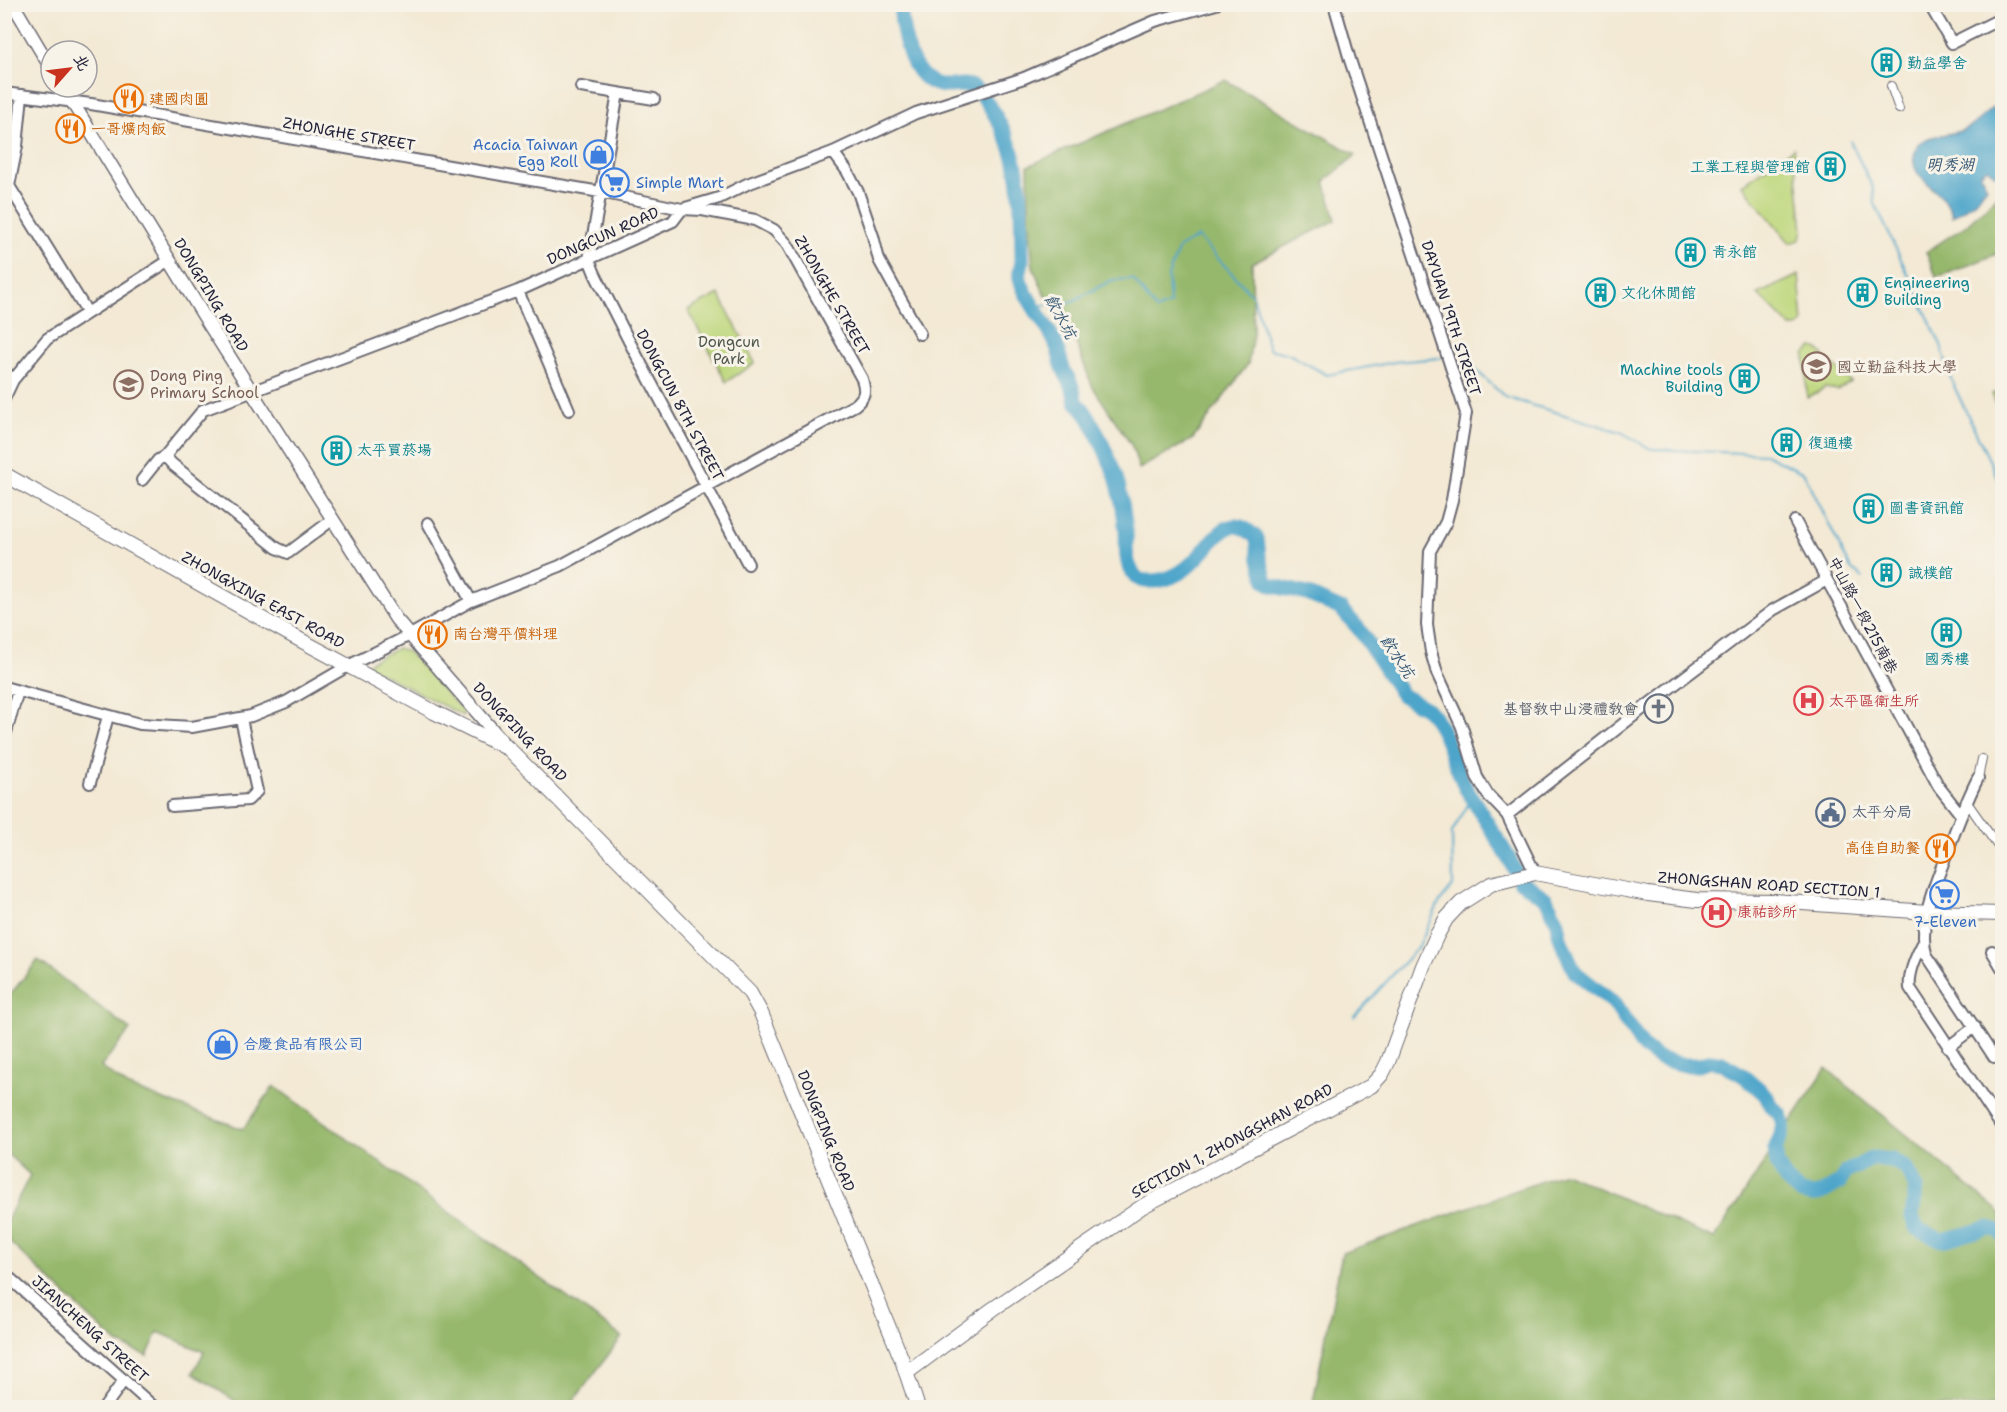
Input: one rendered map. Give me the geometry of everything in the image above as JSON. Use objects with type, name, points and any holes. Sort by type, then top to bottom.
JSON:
[{"type":"main road","name":"ZHONGXING EAST ROAD","points":[[4,474],[348,666],[509,749]]},
{"type":"main road","name":"DONGPING ROAD","points":[[509,749],[750,993],[761,1013],[918,1407]]},
{"type":"main road","name":"SECTION 1, ZHONGSHAN ROAD","points":[[906,1373],[993,1308],[1143,1206],[1371,1086],[1382,1074],[1388,1062],[1423,966],[1442,927],[1461,903],[1491,884],[1535,873]]},
{"type":"main road","name":"ZHONGSHAN ROAD SECTION 1","points":[[1535,873],[1615,889],[1697,900],[1774,901],[1928,912],[2002,914]]},
{"type":"street","points":[[13,4],[39,48]]},
{"type":"street","name":"DONGCUN ROAD","points":[[142,480],[203,410],[518,291],[674,221],[682,209],[719,198],[747,184],[833,152],[916,113],[1024,78],[1155,21],[1216,4]]},
{"type":"street","name":"DAYUAN 19TH STREET","points":[[1334,4],[1350,60],[1466,413],[1452,500],[1446,522],[1430,551],[1427,625],[1437,673],[1462,727],[1477,777],[1488,795],[1507,815],[1535,873]]},
{"type":"street","points":[[1929,4],[1952,43],[2002,18]]},
{"type":"street","points":[[1891,86],[1899,109]]},
{"type":"street","points":[[581,87],[654,99]]},
{"type":"street","name":"ZHONGHE STREET","points":[[4,93],[72,101],[755,220],[774,230],[799,262],[862,379],[865,391],[862,399],[855,405],[554,569],[471,601],[348,666],[286,702],[241,719],[183,727],[140,724],[4,687]]},
{"type":"street","points":[[590,259],[618,93]]},
{"type":"street","points":[[22,95],[17,146],[7,186],[87,312]]},
{"type":"street","name":"DONGPING ROAD","points":[[72,101],[251,391],[396,619],[509,749]]},
{"type":"street","points":[[833,152],[847,171],[858,192],[879,260],[920,334]]},
{"type":"street","name":"DONGCUN 8TH STREET","points":[[590,259],[605,294],[748,564]]},
{"type":"street","points":[[4,399],[13,380],[47,339],[170,260]]},
{"type":"street","points":[[518,291],[569,410]]},
{"type":"street","points":[[4,370],[13,380]]},
{"type":"street","points":[[165,456],[277,548],[288,553],[332,520]]},
{"type":"street","name":"中山路一段215南巷","points":[[1795,521],[1939,787],[1961,815]]},
{"type":"street","points":[[428,524],[471,601]]},
{"type":"street","points":[[1507,815],[1773,610],[1827,580]]},
{"type":"street","points":[[4,740],[18,691]]},
{"type":"street","points":[[90,783],[108,716]]},
{"type":"street","points":[[172,806],[248,800],[257,791],[241,719]]},
{"type":"street","points":[[1982,759],[1978,778],[1966,801],[1935,886],[1923,943],[1908,980],[1910,988],[2002,1127]]},
{"type":"street","points":[[1966,801],[2002,852]]},
{"type":"street","points":[[1923,943],[1926,954],[1994,1057]]},
{"type":"street","points":[[1992,951],[2002,968]]},
{"type":"street","points":[[1948,1047],[1975,1027]]},
{"type":"street","name":"JIANCHENG STREET","points":[[4,1273],[155,1407]]},
{"type":"street","points":[[104,1407],[124,1380]]},
{"type":"green space","points":[[1225,80],[1356,155],[1325,181],[1336,220],[1252,263],[1253,334],[1248,364],[1193,439],[1139,469],[1132,446],[1092,386],[1068,321],[1044,293],[1033,267],[1028,166]]},
{"type":"green space","points":[[1794,148],[1803,231],[1800,240],[1790,243],[1742,185]]},
{"type":"green space","points":[[2002,192],[2002,252],[1936,276],[1926,252],[1965,226]]},
{"type":"green space","points":[[1799,275],[1803,323],[1798,327],[1791,327],[1758,294]]},
{"type":"green space","name":"Dongcun Park","points":[[719,294],[755,363],[726,382],[688,310]]},
{"type":"green space","points":[[1813,347],[1851,382],[1838,390],[1825,388],[1807,398],[1805,354]]},
{"type":"green space","points":[[2002,390],[2002,418],[1992,394]]},
{"type":"green space","points":[[398,648],[408,652],[463,711],[463,716],[367,666],[371,661]]},
{"type":"green space","points":[[38,960],[130,1030],[101,1067],[129,1087],[243,1129],[274,1086],[622,1337],[572,1403],[575,1407],[244,1407],[193,1373],[204,1352],[158,1332],[147,1356],[117,1343],[5,1238],[5,1224],[30,1175],[5,1152],[5,1001]]},
{"type":"green space","points":[[1826,1068],[2002,1214],[2002,1407],[1312,1407],[1342,1253],[1564,1173],[1714,1239]]},
{"type":"water","name":"明秀湖","points":[[1994,107],[1999,111],[2002,134],[2002,174],[1997,176],[1987,168],[1980,174],[1987,187],[1974,202],[1952,217],[1943,199],[1916,170],[1915,152],[1924,140],[1968,128]]},
{"type":"waterway","name":"飲水坑","points":[[900,4],[906,43],[916,68],[934,84],[967,85],[977,90],[992,109],[1009,143],[1018,175],[1021,202],[1020,279],[1027,296],[1058,348],[1076,402],[1093,426],[1113,470],[1123,510],[1128,561],[1137,578],[1143,581],[1170,578],[1193,563],[1225,529],[1234,526],[1244,528],[1257,538],[1266,581],[1271,585],[1307,594],[1341,609],[1359,629],[1402,695],[1434,716],[1465,787],[1509,858],[1519,880],[1545,898],[1550,906],[1558,922],[1563,946],[1575,972],[1614,1003],[1644,1048],[1660,1059],[1685,1065],[1699,1065],[1710,1061],[1722,1063],[1744,1076],[1766,1095],[1772,1107],[1780,1114],[1783,1124],[1775,1149],[1777,1164],[1786,1180],[1801,1193],[1812,1195],[1822,1193],[1839,1183],[1846,1172],[1873,1158],[1892,1160],[1906,1168],[1916,1187],[1912,1217],[1917,1229],[1942,1240],[1989,1228],[2000,1231],[2002,1235]]},
{"type":"waterway","points":[[1850,141],[1873,188],[1875,204],[1941,345],[1952,382],[2002,487]]},
{"type":"waterway","points":[[1034,306],[1071,302],[1112,280],[1133,279],[1156,310],[1170,304],[1168,276],[1179,248],[1198,237],[1253,296],[1269,349],[1289,354],[1327,375],[1394,362],[1441,358]]},
{"type":"waterway","points":[[1457,364],[1476,370],[1505,397],[1621,432],[1651,449],[1765,454],[1804,473],[1851,569],[1863,578]]},
{"type":"waterway","points":[[1354,1017],[1419,946],[1439,903],[1453,886],[1452,832],[1472,798]]},
{"type":"place","name":"勤益學舍","points":[[1886,63]]},
{"type":"place","name":"建國肉圓","points":[[128,99]]},
{"type":"place","name":"一哥爌肉飯","points":[[70,129]]},
{"type":"place","name":"Acacia Taiwan Egg Roll","points":[[599,154]]},
{"type":"place","name":"工業工程與管理館","points":[[1831,167]]},
{"type":"place","name":"Simple Mart","points":[[615,183]]},
{"type":"place","name":"青永館","points":[[1691,252]]},
{"type":"place","name":"Engineering Building","points":[[1863,292]]},
{"type":"place","name":"文化休閒館","points":[[1600,293]]},
{"type":"place","name":"國立勤益科技大學","points":[[1816,367]]},
{"type":"place","name":"Machine tools Building","points":[[1744,379]]},
{"type":"place","name":"Dong Ping Primary School","points":[[129,385]]},
{"type":"place","name":"復通樓","points":[[1787,443]]},
{"type":"place","name":"太平買菸場","points":[[336,450]]},
{"type":"place","name":"圖書資訊館","points":[[1868,508]]},
{"type":"place","name":"誠樸館","points":[[1887,573]]},
{"type":"place","name":"國秀樓","points":[[1947,632]]},
{"type":"place","name":"南台灣平價料理","points":[[432,634]]},
{"type":"place","name":"太平區衛生所","points":[[1808,701]]},
{"type":"place","name":"基督教中山浸禮教會","points":[[1659,709]]},
{"type":"place","name":"太平分局","points":[[1831,812]]},
{"type":"place","name":"高佳自助餐","points":[[1941,848]]},
{"type":"place","name":"7-Eleven","points":[[1945,895]]},
{"type":"place","name":"康祐診所","points":[[1716,912]]},
{"type":"place","name":"合慶食品有限公司","points":[[222,1044]]}]
